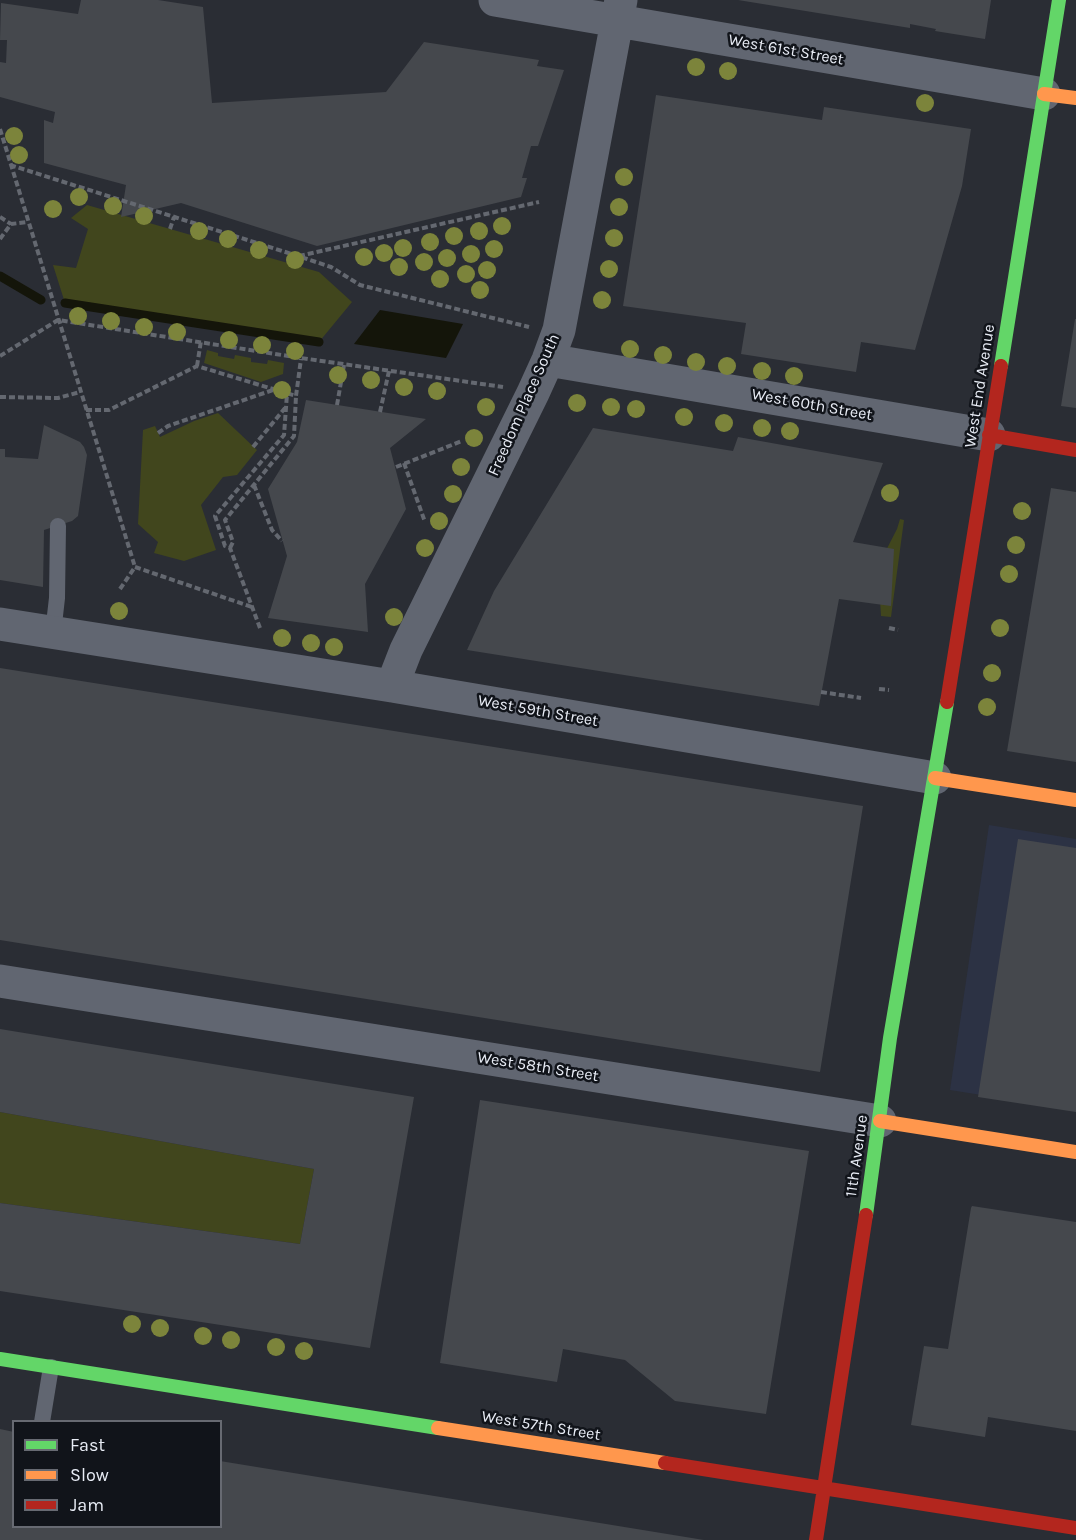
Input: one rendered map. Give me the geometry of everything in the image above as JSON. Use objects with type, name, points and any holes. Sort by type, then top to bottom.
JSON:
[{"type":"main road","name":"West End Avenue","points":[[935,778],[1059,0]]},
{"type":"main road","name":"West 61st Street","points":[[1044,94],[1076,98]]},
{"type":"main road","name":"West 60th Street","points":[[989,435],[1076,450]]},
{"type":"main road","name":"West 59th Street","points":[[935,778],[1076,801]]},
{"type":"main road","name":"11th Avenue","points":[[816,1540],[880,1121],[883,1087],[935,778]]},
{"type":"main road","name":"West 58th Street","points":[[880,1121],[1076,1152]]},
{"type":"main road","name":"West 57th Street","points":[[0,1359],[1076,1528]]},
{"type":"street","name":"West 61st Street","points":[[495,0],[619,10],[1044,94]]},
{"type":"street","name":"Freedom Place South","points":[[392,686],[406,650],[548,360],[559,330],[619,10]]},
{"type":"street","name":"West 60th Street","points":[[548,360],[989,435]]},
{"type":"street","name":"West 59th Street","points":[[0,624],[392,686],[935,778]]},
{"type":"street","name":"West 58th Street","points":[[0,981],[880,1121]]},
{"type":"lane","points":[[53,633],[57,598],[58,526]]},
{"type":"lane","points":[[42,1420],[51,1367]]},
{"type":"path","points":[[0,129],[135,567]]},
{"type":"path","points":[[10,165],[331,267],[360,285],[530,327]]},
{"type":"path","points":[[298,256],[539,202]]},
{"type":"path","points":[[0,217],[11,224],[28,222]]},
{"type":"path","points":[[170,229],[174,217]]},
{"type":"path","points":[[0,238],[11,224]]},
{"type":"path","points":[[0,356],[58,320],[344,365],[503,387]]},
{"type":"path","points":[[197,366],[201,341]]},
{"type":"path","points":[[230,548],[233,542],[225,520],[294,436],[301,358]]},
{"type":"path","points":[[337,405],[344,365]]},
{"type":"path","points":[[86,410],[109,410],[197,366],[296,396]]},
{"type":"path","points":[[380,412],[389,371]]},
{"type":"path","points":[[158,433],[168,426],[274,390]]},
{"type":"path","points":[[0,397],[58,398],[80,392]]},
{"type":"path","points":[[260,628],[230,548],[225,546],[215,516],[284,435],[287,394]]},
{"type":"path","points":[[253,447],[285,406]]},
{"type":"path","points":[[396,467],[462,441]]},
{"type":"path","points":[[404,464],[425,522]]},
{"type":"path","points":[[254,485],[272,530],[282,541]]},
{"type":"path","points":[[120,590],[135,567]]},
{"type":"path","points":[[135,567],[252,607]]},
{"type":"path","points":[[889,628],[898,630]]},
{"type":"path","points":[[879,688],[889,690]]},
{"type":"path","points":[[822,692],[861,698]]},
{"type":"shaded area","points":[[380,310],[463,324],[446,358],[354,344]]},
{"type":"shaded area","points":[[989,825],[1076,839],[1076,1110],[950,1090]]},
{"type":"green space","points":[[87,205],[319,272],[352,302],[319,342],[65,303],[53,265],[76,268],[88,229],[71,218]]},
{"type":"green space","points":[[207,350],[218,353],[218,356],[234,359],[235,355],[251,358],[251,362],[267,364],[268,360],[284,363],[283,374],[261,382],[204,363]]},
{"type":"green space","points":[[218,413],[257,450],[237,475],[223,477],[201,505],[216,550],[184,561],[154,553],[158,542],[138,524],[143,430],[155,426],[160,437]]},
{"type":"green space","points":[[900,519],[904,520],[891,617],[881,616],[878,566]]},
{"type":"green space","points":[[0,1112],[314,1169],[300,1244],[0,1203]]},
{"type":"building","points":[[81,0],[158,0],[203,7],[212,103],[386,92],[424,42],[539,60],[537,66],[564,70],[538,146],[531,146],[522,178],[527,178],[521,197],[317,246],[181,203],[121,217],[126,185],[44,163],[44,120],[53,123],[55,112],[0,97],[0,62],[6,63],[7,40],[0,40],[1,3],[78,14]]},
{"type":"building","points":[[738,0],[991,0],[985,39],[935,31],[936,29],[910,24],[910,28]]},
{"type":"building","points":[[656,95],[822,120],[824,107],[971,129],[962,186],[915,350],[861,342],[856,372],[741,354],[746,323],[623,306]]},
{"type":"building","points":[[1076,319],[1076,408],[1061,406]]},
{"type":"building","points":[[306,400],[426,419],[390,448],[406,509],[365,584],[368,632],[268,618],[287,556],[268,489],[297,442]]},
{"type":"building","points":[[44,425],[80,442],[87,455],[78,516],[72,521],[44,530],[43,587],[0,580],[0,449],[5,449],[5,457],[38,459]]},
{"type":"building","points":[[593,428],[733,451],[738,437],[883,463],[853,542],[894,549],[891,606],[839,599],[819,706],[467,650],[494,591]]},
{"type":"building","points":[[1051,488],[1076,492],[1076,762],[1007,751]]},
{"type":"building","points":[[0,668],[863,806],[820,1072],[0,940]]},
{"type":"building","points":[[1018,839],[1076,848],[1076,1112],[978,1097]]},
{"type":"building","points":[[0,1029],[414,1097],[370,1348],[0,1291],[0,1203],[300,1244],[314,1169],[0,1112]]},
{"type":"building","points":[[480,1100],[809,1151],[766,1414],[675,1401],[625,1360],[563,1349],[557,1382],[440,1363]]},
{"type":"building","points":[[972,1206],[1076,1222],[1076,1431],[988,1417],[985,1437],[911,1425],[924,1346],[948,1349]]},
{"type":"building","points":[[0,1429],[12,1432],[12,1528],[222,1528],[222,1461],[704,1540],[0,1540]]},
{"type":"waterway","points":[[0,276],[41,300]]},
{"type":"waterway","points":[[65,303],[319,342]]},
{"type":"traffic: fast","points":[[1001,366],[1059,0]]},
{"type":"traffic: fast","points":[[866,1215],[890,1038],[947,702]]},
{"type":"traffic: fast","points":[[0,1359],[438,1428]]},
{"type":"traffic: slow","points":[[1044,94],[1076,98]]},
{"type":"traffic: slow","points":[[935,778],[1076,800]]},
{"type":"traffic: slow","points":[[880,1121],[1076,1152]]},
{"type":"traffic: slow","points":[[438,1428],[665,1463]]},
{"type":"traffic: jam","points":[[947,702],[1001,366]]},
{"type":"traffic: jam","points":[[989,435],[1076,450]]},
{"type":"traffic: jam","points":[[816,1540],[866,1215]]},
{"type":"traffic: jam","points":[[665,1463],[1076,1528]]}]
